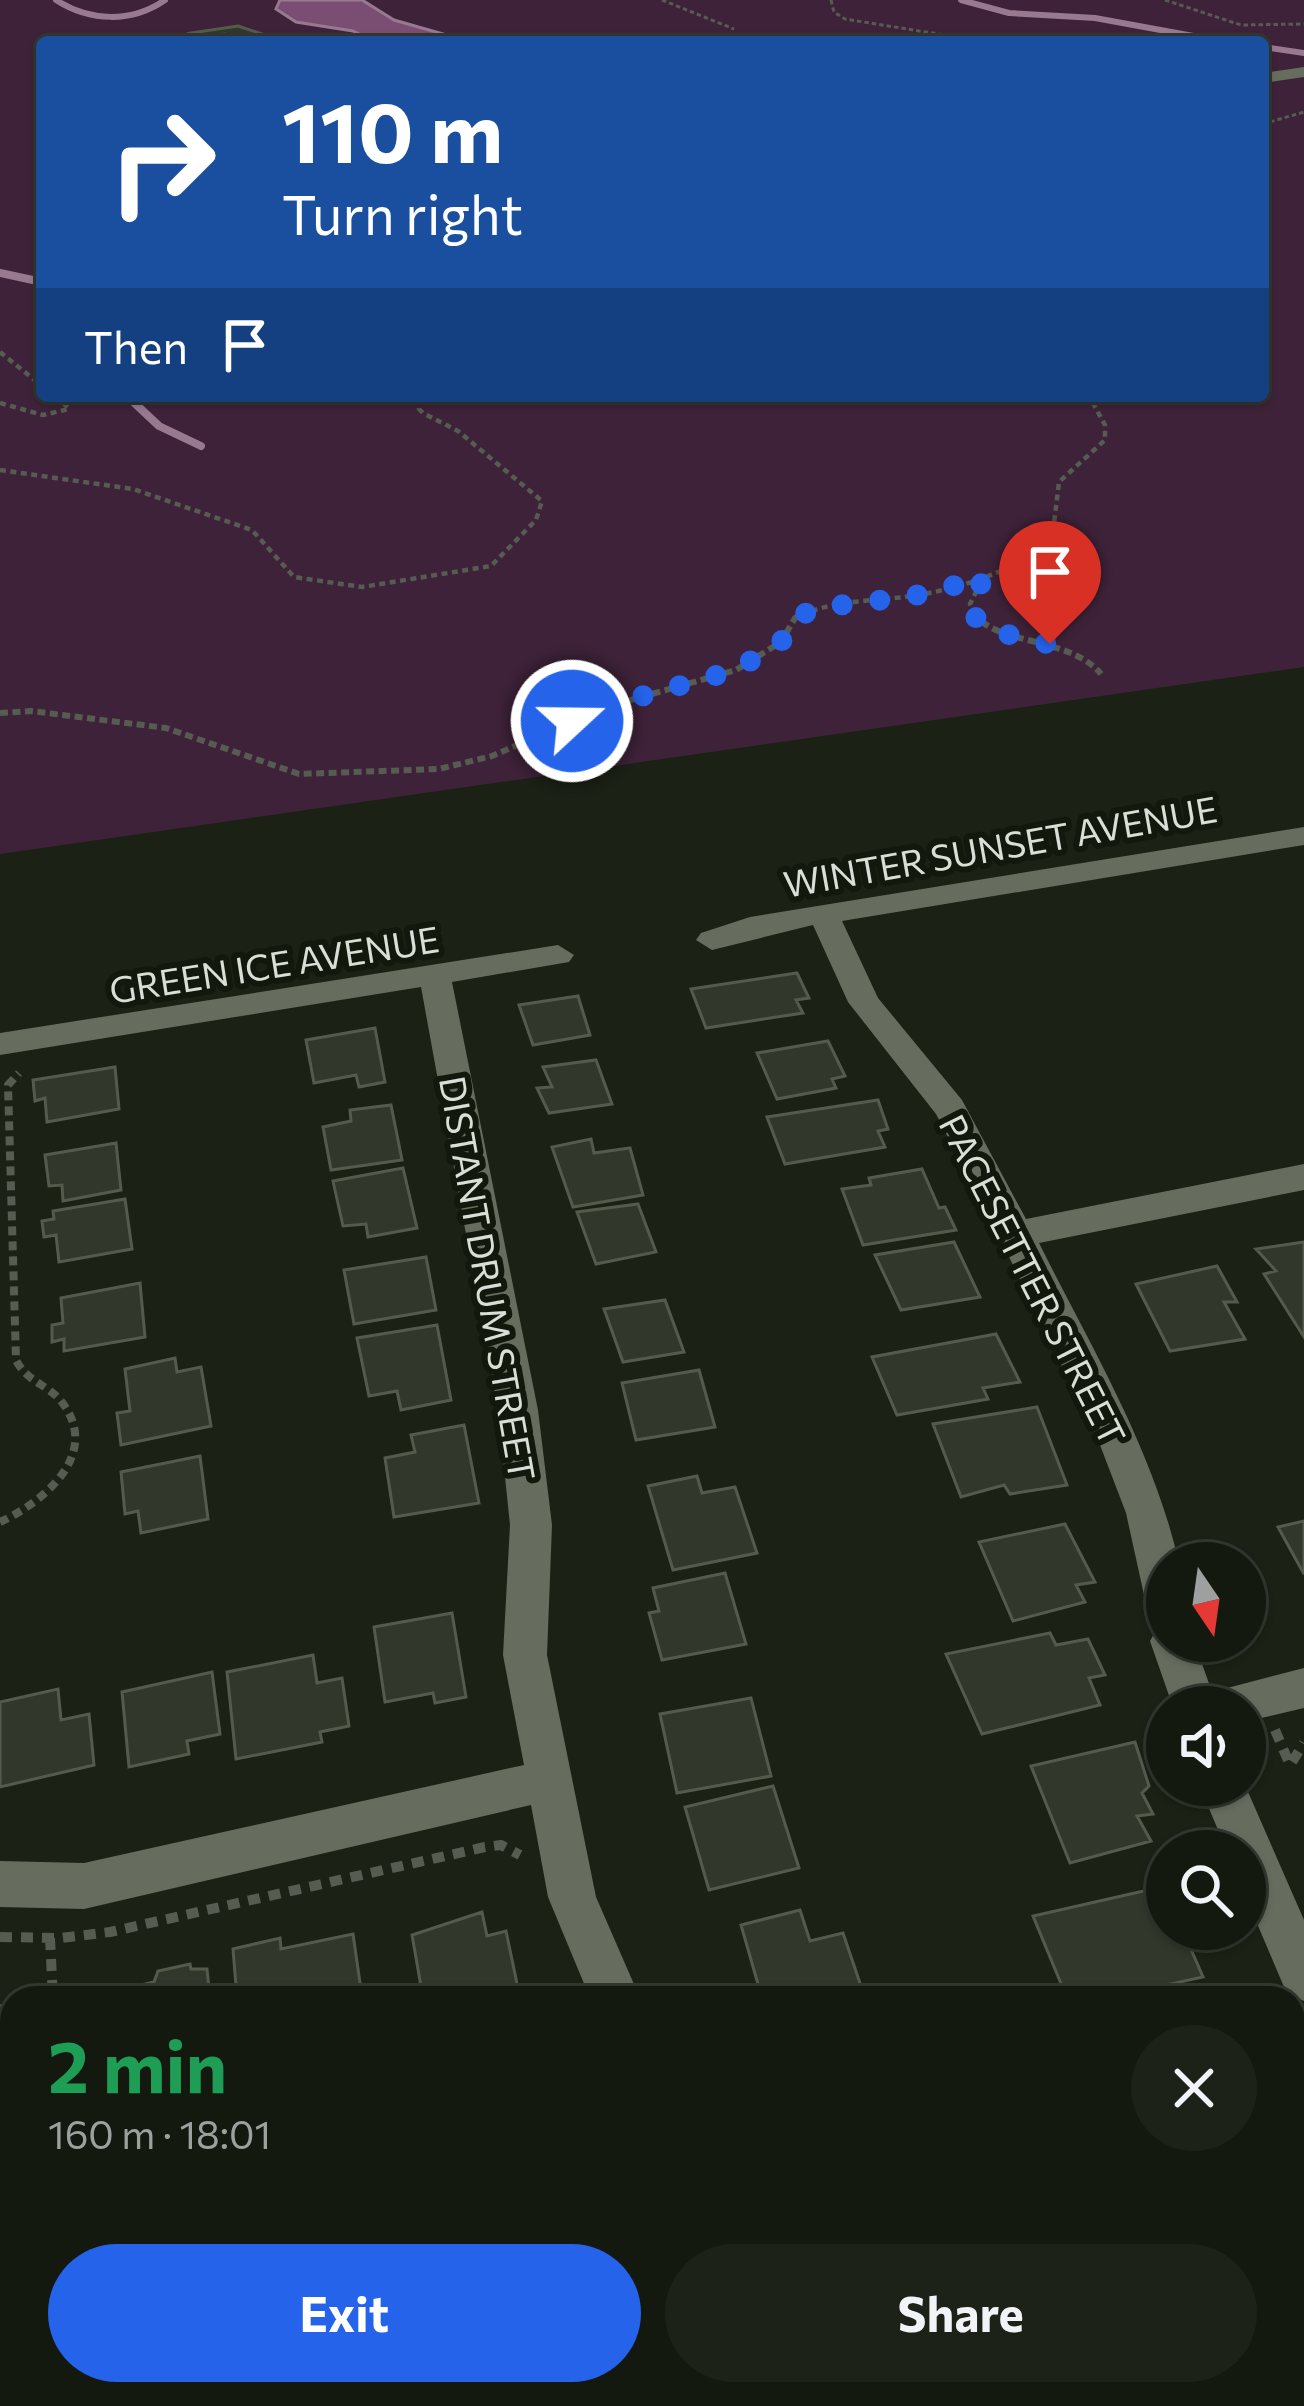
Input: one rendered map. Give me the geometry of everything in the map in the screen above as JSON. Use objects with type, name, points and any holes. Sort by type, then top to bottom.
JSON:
[{"type":"street","points":[[1275,82],[1304,72]]},
{"type":"street","name":"WINTER SUNSET AVENUE","points":[[712,940],[750,927],[823,914],[1304,836]]},
{"type":"street","name":"PACESETTER STREET","points":[[823,914],[864,1002],[950,1108],[1120,1445],[1153,1542]]},
{"type":"street","name":"GREEN ICE AVENUE","points":[[0,1044],[558,955]]},
{"type":"street","name":"DISTANT DRUM STREET","points":[[435,978],[518,1410],[531,1525],[525,1655],[572,1897],[610,1986]]},
{"type":"street","points":[[1016,1234],[1304,1177]]},
{"type":"street","points":[[1266,1697],[1304,1688]]},
{"type":"street","points":[[0,1883],[83,1886],[550,1780]]},
{"type":"street","points":[[1231,1806],[1304,1977]]},
{"type":"path","points":[[662,0],[750,36]]},
{"type":"path","points":[[831,0],[834,13],[845,19],[951,36]]},
{"type":"path","points":[[1165,0],[1241,25],[1304,24]]},
{"type":"path","points":[[1269,122],[1304,112]]},
{"type":"path","points":[[0,352],[36,381]]},
{"type":"path","points":[[0,404],[34,415],[57,415],[69,410],[62,402]]},
{"type":"path","points":[[0,470],[113,484],[243,526],[266,542],[284,570],[310,582],[378,587],[491,566],[536,520],[542,501],[458,431],[423,413],[421,402]]},
{"type":"path","points":[[0,712],[31,711],[166,728],[299,774],[422,772],[492,756],[606,706],[736,670],[781,642],[795,618],[817,608],[913,596],[1025,562],[1052,540],[1059,482],[1099,448],[1107,433],[1092,402]]},
{"type":"path","points":[[984,578],[970,604],[977,620],[1014,637],[1089,657],[1101,674]]},
{"type":"path","points":[[0,1522],[44,1496],[74,1453],[71,1421],[63,1402],[27,1381],[16,1360],[8,1084],[35,1065]]},
{"type":"path","points":[[0,1937],[50,1938],[152,1924],[485,1846],[501,1846],[529,1863]]},
{"type":"path","points":[[50,1938],[52,1986]]},
{"type":"shaded area","points":[[0,0],[1304,0],[1304,667],[0,854]]},
{"type":"shaded area","points":[[280,0],[362,0],[394,20],[450,36],[363,36],[296,22],[276,9]]},
{"type":"building","points":[[238,26],[273,36],[197,36],[191,33]]},
{"type":"building","points":[[797,973],[809,998],[796,1000],[803,1013],[706,1028],[691,989]]},
{"type":"building","points":[[578,996],[590,1035],[533,1045],[519,1005]]},
{"type":"building","points":[[375,1028],[385,1082],[359,1087],[356,1075],[314,1083],[306,1040]]},
{"type":"building","points":[[828,1041],[845,1076],[832,1079],[836,1088],[777,1099],[757,1053]]},
{"type":"building","points":[[596,1060],[612,1104],[549,1113],[537,1088],[552,1087],[543,1067]]},
{"type":"building","points":[[115,1067],[119,1109],[47,1122],[45,1098],[35,1101],[33,1080]]},
{"type":"building","points":[[878,1100],[888,1129],[878,1131],[885,1147],[785,1164],[767,1117]]},
{"type":"building","points":[[391,1105],[402,1160],[331,1170],[323,1127],[351,1121],[350,1110]]},
{"type":"building","points":[[591,1139],[594,1153],[630,1148],[643,1195],[573,1207],[552,1147]]},
{"type":"building","points":[[116,1143],[121,1190],[63,1201],[62,1185],[49,1186],[45,1155]]},
{"type":"building","points":[[403,1168],[417,1228],[368,1237],[366,1224],[343,1226],[333,1181]]},
{"type":"building","points":[[922,1169],[939,1208],[945,1207],[956,1230],[863,1245],[842,1189],[871,1185],[869,1178]]},
{"type":"building","points":[[125,1199],[132,1249],[59,1262],[56,1235],[44,1237],[42,1221],[54,1219],[53,1211]]},
{"type":"building","points":[[638,1204],[656,1252],[596,1264],[577,1212]]},
{"type":"building","points":[[954,1242],[980,1297],[901,1310],[875,1255]]},
{"type":"building","points":[[1304,1242],[1304,1337],[1264,1274],[1276,1271],[1256,1249]]},
{"type":"building","points":[[426,1257],[436,1310],[354,1324],[344,1270]]},
{"type":"building","points":[[1217,1266],[1237,1302],[1224,1302],[1245,1339],[1170,1351],[1136,1284]]},
{"type":"building","points":[[140,1283],[145,1337],[64,1351],[64,1339],[52,1342],[52,1325],[63,1323],[61,1298]]},
{"type":"building","points":[[665,1300],[684,1352],[623,1362],[604,1309]]},
{"type":"building","points":[[437,1325],[451,1400],[401,1410],[397,1391],[369,1396],[357,1338]]},
{"type":"building","points":[[996,1334],[1020,1382],[983,1388],[988,1399],[897,1415],[872,1357]]},
{"type":"building","points":[[175,1358],[177,1372],[201,1367],[211,1426],[121,1445],[117,1413],[130,1411],[125,1369]]},
{"type":"building","points":[[699,1370],[715,1427],[636,1440],[622,1383]]},
{"type":"building","points":[[1037,1407],[1067,1485],[1010,1494],[1004,1485],[961,1497],[933,1424]]},
{"type":"building","points":[[464,1425],[479,1503],[394,1517],[385,1458],[415,1452],[411,1435]]},
{"type":"building","points":[[200,1456],[208,1519],[141,1533],[138,1511],[125,1514],[121,1472]]},
{"type":"building","points":[[697,1476],[702,1493],[735,1487],[757,1553],[673,1570],[648,1486]]},
{"type":"building","points":[[1304,1521],[1304,1574],[1278,1527]]},
{"type":"building","points":[[1065,1524],[1095,1582],[1076,1585],[1085,1602],[1013,1621],[979,1542]]},
{"type":"building","points":[[725,1573],[746,1644],[662,1660],[649,1613],[659,1611],[653,1588]]},
{"type":"building","points":[[452,1613],[466,1697],[435,1703],[433,1693],[385,1702],[374,1627]]},
{"type":"building","points":[[1050,1633],[1056,1645],[1088,1639],[1105,1675],[1089,1678],[1100,1705],[982,1734],[946,1654]]},
{"type":"building","points":[[313,1655],[317,1683],[342,1678],[349,1726],[320,1732],[322,1742],[236,1759],[227,1672]]},
{"type":"building","points":[[212,1672],[220,1734],[187,1741],[189,1754],[129,1767],[122,1692]]},
{"type":"building","points":[[58,1689],[61,1720],[89,1714],[94,1765],[0,1787],[0,1702]]},
{"type":"building","points":[[751,1698],[771,1776],[677,1793],[660,1714]]},
{"type":"building","points":[[1135,1742],[1146,1777],[1142,1793],[1153,1814],[1137,1816],[1146,1842],[1070,1863],[1031,1766]]},
{"type":"building","points":[[773,1786],[799,1868],[709,1890],[685,1807]]},
{"type":"building","points":[[1146,1890],[1146,1950],[1191,1950],[1203,1977],[1162,1986],[1062,1986],[1033,1916]]},
{"type":"building","points":[[800,1910],[810,1941],[843,1933],[861,1986],[759,1986],[741,1925]]},
{"type":"building","points":[[482,1912],[487,1936],[506,1931],[517,1986],[421,1986],[412,1935]]},
{"type":"building","points":[[353,1934],[360,1986],[236,1986],[233,1949],[280,1938],[281,1949]]},
{"type":"building","points":[[190,1964],[191,1969],[207,1969],[209,1986],[136,1986],[154,1982],[158,1971]]},
{"type":"waterway","points":[[56,0],[83,13],[111,17],[139,13],[165,0]]},
{"type":"waterway","points":[[961,0],[1009,13],[1095,18],[1193,36]]},
{"type":"waterway","points":[[1269,48],[1304,53]]},
{"type":"waterway","points":[[0,273],[36,281]]},
{"type":"waterway","points":[[133,402],[159,426],[201,446]]},
{"type":"route","points":[[572,721],[606,706],[736,670],[781,642],[795,618],[817,608],[913,596],[953,582],[984,578],[970,604],[977,620],[1014,637],[1050,644]]}]
